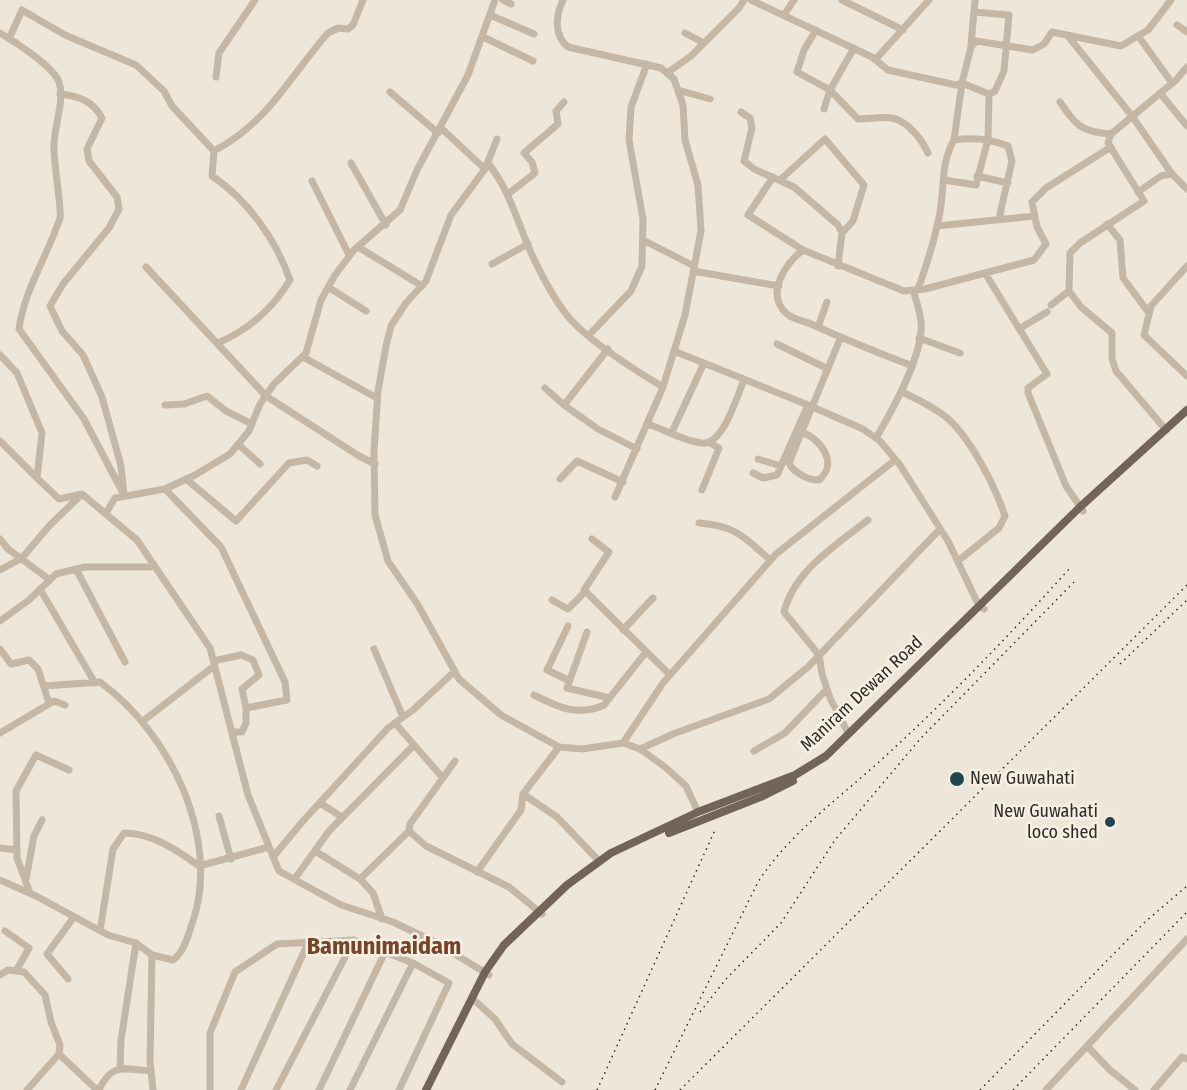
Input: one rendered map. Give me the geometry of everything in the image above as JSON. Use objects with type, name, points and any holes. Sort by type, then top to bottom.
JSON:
[{"type":"main road","name":"Maniram Dewan Road","points":[[540,913],[615,856],[702,818],[762,796],[830,759],[1082,509],[1187,410]]},
{"type":"main road","name":"Maniram Dewan Road","points":[[1115,479],[1187,418]]},
{"type":"main road","name":"Maniram Dewan Road","points":[[432,1090],[487,973],[504,945],[599,861],[698,812],[795,775],[826,756],[982,607]]},
{"type":"main road","name":"Maniram Dewan Road","points":[[426,1090],[474,1000]]},
{"type":"street","points":[[216,77],[219,53],[255,0]]},
{"type":"street","points":[[214,151],[246,132],[261,118],[328,33],[338,28],[348,29],[353,25],[363,0]]},
{"type":"street","points":[[106,513],[116,498],[165,489],[230,454],[238,444],[274,384],[303,357],[321,300],[350,255],[400,210],[417,170],[468,75],[495,0]]},
{"type":"street","points":[[503,0],[511,4]]},
{"type":"street","points":[[563,0],[556,14],[558,32],[568,48],[661,68],[674,79],[683,105],[685,140],[698,185],[701,231],[685,315],[663,387],[615,497]]},
{"type":"street","points":[[751,0],[854,48],[888,70],[956,85],[962,84],[989,94],[995,92],[1004,71],[1009,15],[974,12]]},
{"type":"street","points":[[784,15],[794,0]]},
{"type":"street","points":[[843,0],[903,30]]},
{"type":"street","points":[[875,60],[929,0]]},
{"type":"street","points":[[876,438],[902,392],[919,339],[921,321],[916,290],[937,226],[944,180],[942,172],[946,155],[954,140],[962,84],[971,47],[975,0]]},
{"type":"street","points":[[971,47],[976,41],[1033,50],[1044,44],[1052,32],[1120,46],[1139,37],[1171,0]]},
{"type":"street","points":[[667,73],[704,42],[742,1]]},
{"type":"street","points":[[9,39],[19,22],[22,10],[65,35],[136,65],[164,91],[172,106],[214,151],[212,176],[226,186],[266,230],[282,258],[290,280],[260,316],[239,334],[218,344]]},
{"type":"street","points":[[490,15],[534,34]]},
{"type":"street","points":[[1177,25],[1187,32]]},
{"type":"street","points":[[816,30],[804,50],[797,72],[830,90],[858,119],[892,118],[906,126],[923,141],[928,153]]},
{"type":"street","points":[[0,33],[54,72],[60,83],[53,147],[61,215],[21,311],[19,329],[84,419],[124,495]]},
{"type":"street","points":[[684,33],[704,42]]},
{"type":"street","points":[[1068,36],[1132,116],[1172,174],[1187,189]]},
{"type":"street","points":[[483,37],[533,61]]},
{"type":"street","points":[[1139,37],[1172,83]]},
{"type":"street","points":[[824,109],[830,90],[854,48]]},
{"type":"street","points":[[589,335],[631,291],[642,266],[643,219],[629,140],[631,107],[647,64]]},
{"type":"street","points":[[1166,430],[1116,371],[1112,358],[1112,333],[1081,307],[1069,291],[1070,253],[1107,224],[1144,201],[1108,143],[1111,134],[1172,83],[1187,67]]},
{"type":"street","points":[[678,90],[710,99]]},
{"type":"street","points":[[390,92],[409,111],[440,130],[487,166],[508,194],[528,244],[552,293],[571,320],[663,387]]},
{"type":"street","points":[[1160,93],[1187,126]]},
{"type":"street","points":[[60,94],[84,99],[96,107],[102,118],[87,149],[89,161],[117,196],[119,209],[110,228],[63,284],[50,306],[62,331],[82,355],[102,397],[121,466],[124,495]]},
{"type":"street","points":[[944,180],[975,185],[988,139],[989,94]]},
{"type":"street","points":[[508,194],[535,173],[532,162],[524,153],[558,124],[556,111],[564,102]]},
{"type":"street","points":[[1060,102],[1078,127],[1092,133],[1111,134]]},
{"type":"street","points":[[741,112],[750,118],[752,128],[744,161],[794,187],[838,225],[842,233],[838,266]]},
{"type":"street","points":[[954,140],[971,137],[988,139],[1008,146],[1012,162],[1000,214],[1001,219]]},
{"type":"street","points":[[842,233],[853,221],[864,185],[825,139],[777,178],[747,215],[803,250],[838,266],[904,291],[916,290],[1034,260],[1046,244],[1037,227],[1032,202],[1046,188],[1111,147]]},
{"type":"street","points":[[497,140],[487,166],[451,215],[426,280],[391,326],[377,398],[375,464],[375,515],[387,561],[418,605],[459,679],[501,715],[559,747],[582,749],[623,744],[640,749],[686,786],[698,812]]},
{"type":"street","points":[[351,164],[386,225]]},
{"type":"street","points":[[1138,192],[1161,176],[1172,174]]},
{"type":"street","points":[[977,176],[1008,183]]},
{"type":"street","points":[[312,181],[350,255]]},
{"type":"street","points":[[937,226],[1035,216]]},
{"type":"street","points":[[1107,224],[1120,240],[1123,278],[1149,313]]},
{"type":"street","points":[[643,240],[693,269],[778,286]]},
{"type":"street","points":[[492,264],[528,244]]},
{"type":"street","points":[[358,247],[422,286]]},
{"type":"street","points":[[803,250],[793,258],[779,278],[778,296],[786,313],[840,339],[910,365]]},
{"type":"street","points":[[1187,266],[1151,306],[1144,335],[1187,376]]},
{"type":"street","points":[[147,267],[266,396],[375,464]]},
{"type":"street","points":[[985,273],[1047,374],[1028,388],[1028,393],[1066,486],[1082,509]]},
{"type":"street","points":[[328,287],[366,311]]},
{"type":"street","points":[[1019,329],[1069,291]]},
{"type":"street","points":[[818,327],[827,302]]},
{"type":"street","points":[[753,473],[764,478],[777,475],[840,339]]},
{"type":"street","points":[[919,339],[960,353]]},
{"type":"street","points":[[777,344],[828,369]]},
{"type":"street","points":[[564,405],[608,349]]},
{"type":"street","points":[[674,351],[810,406],[863,429],[876,438],[895,460],[940,528],[982,607]]},
{"type":"street","points":[[0,355],[17,373],[42,433],[38,478]]},
{"type":"street","points":[[303,357],[377,398]]},
{"type":"street","points":[[672,432],[704,363]]},
{"type":"street","points":[[710,443],[719,436],[744,380]]},
{"type":"street","points":[[545,388],[564,405],[598,429],[637,449]]},
{"type":"street","points":[[902,392],[927,404],[948,418],[970,447],[999,498],[1005,516],[999,528],[958,561]]},
{"type":"street","points":[[165,405],[184,404],[207,396],[226,411],[252,424]]},
{"type":"street","points":[[802,432],[816,438],[828,458],[825,472],[819,480],[813,481],[790,466],[810,406]]},
{"type":"street","points":[[648,424],[700,443],[710,443],[719,448],[702,490]]},
{"type":"street","points":[[0,441],[59,499],[82,494]]},
{"type":"street","points":[[238,444],[260,464]]},
{"type":"street","points":[[758,459],[782,466]]},
{"type":"street","points":[[186,479],[237,521],[289,463],[307,460],[317,466]]},
{"type":"street","points":[[623,744],[670,675],[770,560],[895,460]]},
{"type":"street","points":[[560,479],[577,461],[623,482]]},
{"type":"street","points":[[165,489],[221,546],[285,682],[287,700],[246,708]]},
{"type":"street","points":[[82,494],[137,540],[210,648],[248,795],[279,871],[341,905],[382,919],[437,943],[487,973]]},
{"type":"street","points":[[0,570],[22,558],[49,526],[82,494]]},
{"type":"street","points":[[848,733],[827,689],[819,655],[784,612],[787,598],[800,577],[832,547],[868,520]]},
{"type":"street","points":[[699,523],[725,526],[737,531],[770,560]]},
{"type":"street","points":[[640,749],[673,734],[770,699],[819,655],[940,528]]},
{"type":"street","points":[[0,539],[50,580]]},
{"type":"street","points":[[592,539],[609,552],[584,590],[670,675]]},
{"type":"street","points":[[0,621],[56,574],[76,569],[155,567]]},
{"type":"street","points":[[76,569],[125,663]]},
{"type":"street","points":[[40,589],[95,683]]},
{"type":"street","points":[[552,600],[568,609],[586,591]]},
{"type":"street","points":[[622,630],[653,598]]},
{"type":"street","points":[[568,626],[547,670],[568,680]]},
{"type":"street","points":[[587,632],[566,685],[570,690],[610,698]]},
{"type":"street","points":[[0,649],[11,664],[29,660],[39,669],[49,703]]},
{"type":"street","points":[[374,649],[403,717]]},
{"type":"street","points":[[534,695],[576,712],[594,710],[604,705],[646,652]]},
{"type":"street","points":[[143,722],[214,663],[241,656],[253,660],[259,675],[242,689],[246,723],[242,732],[231,732]]},
{"type":"street","points":[[273,857],[320,802],[395,723],[455,671]]},
{"type":"street","points":[[0,880],[30,892],[100,931],[136,943],[152,955],[174,960],[179,955],[201,900],[193,821],[170,761],[143,722],[100,682],[44,686]]},
{"type":"street","points":[[754,751],[785,733],[827,689]]},
{"type":"street","points":[[0,734],[49,703],[54,701],[65,705]]},
{"type":"street","points":[[395,723],[442,777]]},
{"type":"street","points":[[296,877],[342,817],[414,745]]},
{"type":"street","points":[[477,872],[521,810],[523,794],[559,747]]},
{"type":"street","points":[[30,892],[17,850],[16,791],[30,761],[36,755],[69,770]]},
{"type":"street","points":[[360,879],[409,831],[410,824],[455,761]]},
{"type":"street","points":[[523,794],[557,817],[599,861]]},
{"type":"street","points":[[320,802],[342,817]]},
{"type":"street","points":[[219,816],[231,859]]},
{"type":"street","points":[[26,881],[34,836],[42,820]]},
{"type":"street","points":[[409,831],[426,846],[509,887],[540,913]]},
{"type":"street","points":[[100,931],[113,849],[124,833],[139,833],[157,839],[199,866],[269,847]]},
{"type":"street","points":[[0,848],[17,850]]},
{"type":"street","points":[[315,851],[360,879],[373,893],[382,919]]},
{"type":"street","points":[[68,979],[47,954],[74,917]]},
{"type":"street","points":[[5,931],[29,948],[16,971]]},
{"type":"street","points":[[1046,1090],[1187,939]]},
{"type":"street","points":[[276,1090],[354,940]]},
{"type":"street","points":[[210,1090],[210,1034],[235,972],[277,944],[354,940],[413,963],[449,983],[399,1090]]},
{"type":"street","points":[[241,1090],[309,941]]},
{"type":"street","points":[[120,1067],[121,1040],[136,943]]},
{"type":"street","points":[[319,1090],[385,952]]},
{"type":"street","points":[[152,955],[151,1071],[153,1090]]},
{"type":"street","points":[[350,1090],[413,963]]},
{"type":"street","points":[[0,975],[8,970],[24,972],[45,995],[51,1023],[60,1044],[59,1054],[24,1089]]},
{"type":"street","points":[[474,1000],[495,1019],[512,1044],[562,1082]]},
{"type":"street","points":[[1088,1047],[1110,1070],[1135,1090]]},
{"type":"street","points":[[59,1054],[98,1090],[105,1076],[120,1067],[151,1071]]},
{"type":"street","points":[[1154,1090],[1182,1057],[1187,1059]]},
{"type":"railway","points":[[655,1090],[758,882],[771,864],[799,832],[880,761],[953,691],[1069,569]]},
{"type":"railway","points":[[700,1012],[726,979],[781,923],[835,840],[921,738],[1077,579]]},
{"type":"railway","points":[[680,1090],[1187,585]]},
{"type":"railway","points":[[1120,664],[1187,600]]},
{"type":"railway","points":[[597,1090],[715,830]]},
{"type":"railway","points":[[980,1090],[1145,922],[1187,886]]},
{"type":"railway","points":[[1013,1090],[1187,912]]},
{"type":"place","name":"New Guwahati","points":[[957,779]]},
{"type":"place","name":"New Guwahati loco shed","points":[[1110,822]]},
{"type":"district","name":"Bamunimaidam","points":[[384,947]]}]
